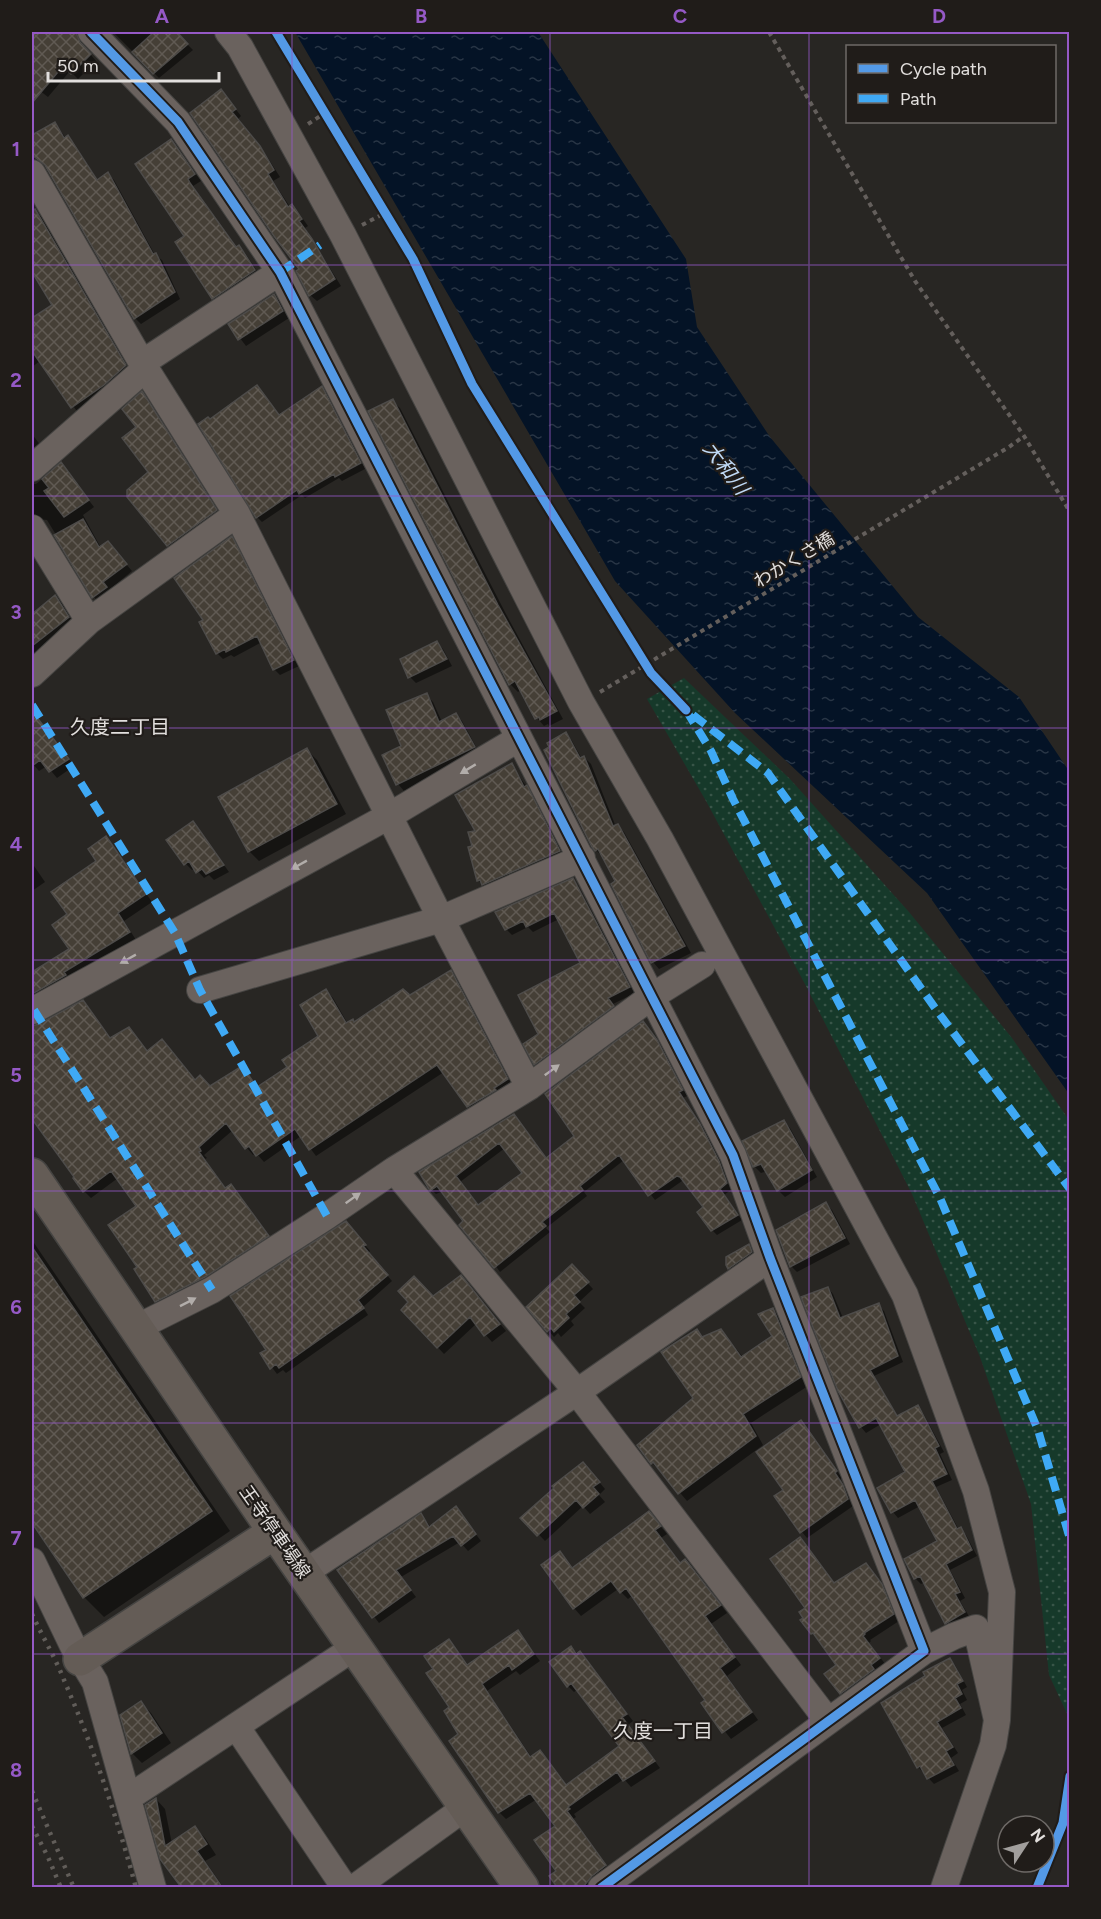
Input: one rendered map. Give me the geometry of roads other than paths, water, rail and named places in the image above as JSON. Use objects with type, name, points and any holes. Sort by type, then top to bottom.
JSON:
[{"type":"main road","name":"王寺停車場線","points":[[32,1175],[275,1532],[522,1887]]},
{"type":"main road","points":[[80,1659],[275,1532]]},
{"type":"street","points":[[91,32],[178,122],[280,272],[582,858],[733,1155],[770,1258],[924,1651]]},
{"type":"street","points":[[228,32],[240,47],[343,235],[581,702],[660,839],[905,1295],[976,1491],[1002,1592],[997,1720],[993,1745],[944,1887]]},
{"type":"street","points":[[32,173],[144,366],[237,514],[441,919],[529,1087]]},
{"type":"street","points":[[32,468],[144,366],[280,272]]},
{"type":"street","points":[[32,674],[89,621],[237,514]]},
{"type":"street","points":[[32,528],[89,621]]},
{"type":"street","points":[[32,1011],[389,816],[519,739]]},
{"type":"street","points":[[200,990],[441,919],[582,858]]},
{"type":"street","points":[[136,1328],[212,1290],[394,1170],[529,1087],[651,997],[702,965]]},
{"type":"street","points":[[394,1170],[577,1392],[828,1721]]},
{"type":"street","points":[[304,1573],[577,1392],[770,1258]]},
{"type":"street","points":[[32,1561],[80,1659],[95,1682],[153,1887]]},
{"type":"street","points":[[601,1887],[924,1651],[976,1628],[997,1720]]},
{"type":"street","points":[[128,1798],[355,1647]]},
{"type":"street","points":[[236,1726],[345,1887]]},
{"type":"street","points":[[354,1887],[466,1807]]},
{"type":"water","name":"大和川","points":[[295,32],[538,32],[686,259],[697,327],[770,437],[918,617],[1019,697],[1069,771],[1069,1094],[927,893],[735,713],[615,581]]},
{"type":"railway","points":[[32,1614],[60,1671],[95,1757],[136,1888]]},
{"type":"railway","points":[[32,1791],[74,1888]]},
{"type":"railway","points":[[32,1826],[61,1888]]},
{"type":"district","name":"久度二丁目","points":[[120,727]]},
{"type":"district","name":"久度一丁目","points":[[663,1731]]}]
